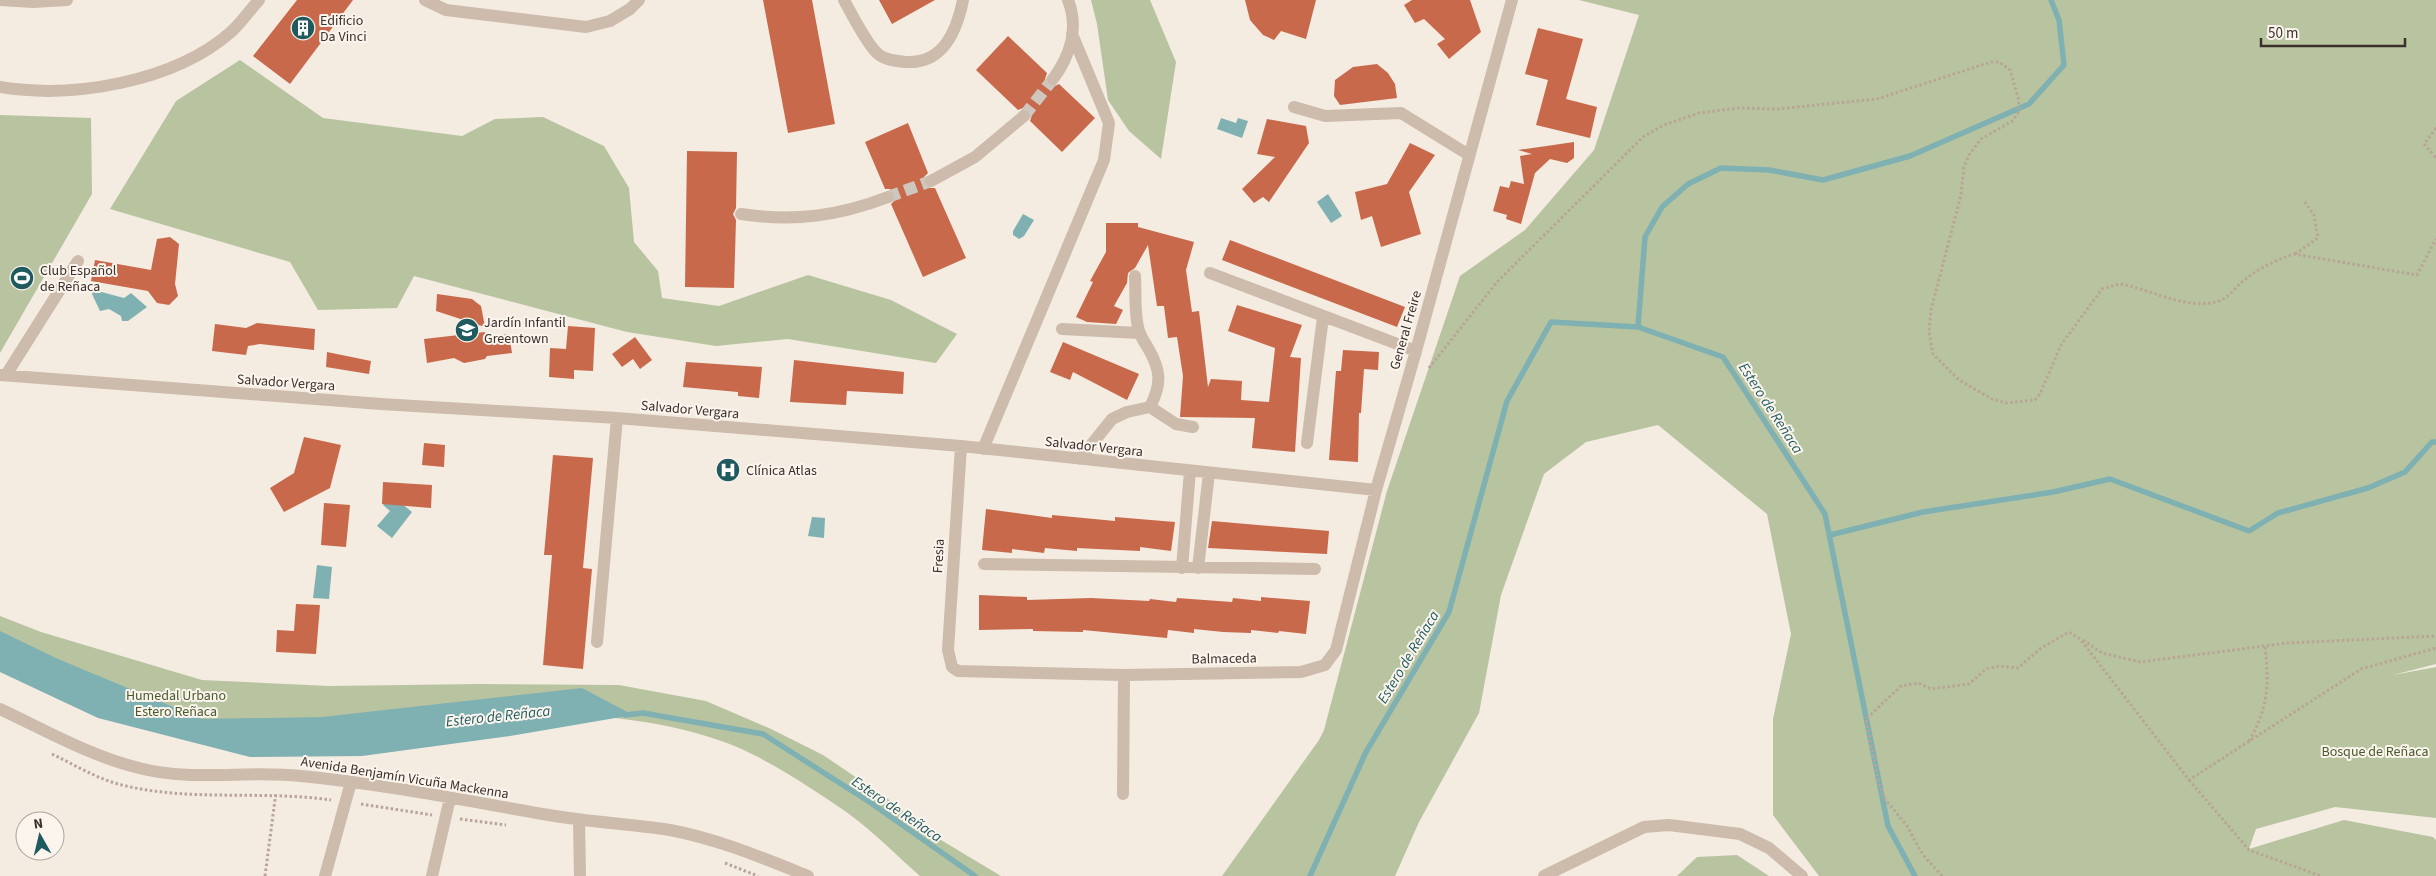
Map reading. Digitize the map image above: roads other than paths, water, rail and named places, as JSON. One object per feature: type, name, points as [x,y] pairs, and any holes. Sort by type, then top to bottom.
[{"type":"street","points":[[0,0],[67,0]]},
{"type":"street","points":[[0,86],[27,90],[78,90],[112,85],[156,73],[182,62],[231,32],[259,0]]},
{"type":"street","points":[[424,0],[446,10],[586,27],[610,22],[630,9],[639,0]]},
{"type":"street","points":[[844,0],[876,53],[892,60],[910,62],[933,56],[949,41],[957,27],[963,0]]},
{"type":"street","points":[[983,449],[1104,160],[1109,123],[1072,34],[1068,0]]},
{"type":"street","name":"General Freire","points":[[1325,665],[1336,650],[1376,490],[1512,0]]},
{"type":"street","points":[[1053,79],[1067,57],[1072,34]]},
{"type":"street","points":[[1294,107],[1325,116],[1401,113],[1469,155]]},
{"type":"street","points":[[932,181],[976,157],[1024,116]]},
{"type":"street","points":[[742,214],[790,219],[816,217],[840,213],[888,197]]},
{"type":"street","points":[[3,375],[78,261]]},
{"type":"street","points":[[1210,274],[1323,318],[1416,351]]},
{"type":"street","points":[[1135,276],[1136,312],[1139,333],[1159,368],[1160,382],[1150,407]]},
{"type":"street","points":[[1307,443],[1323,318]]},
{"type":"street","points":[[1062,329],[1139,333]]},
{"type":"street","name":"Salvador Vergara","points":[[3,375],[381,404],[618,418],[961,446],[1376,490]]},
{"type":"street","points":[[1080,459],[1112,418],[1126,412],[1150,407],[1176,424],[1193,427]]},
{"type":"street","points":[[597,642],[618,418]]},
{"type":"street","name":"Fresia","points":[[952,667],[948,650],[961,446]]},
{"type":"street","points":[[1182,568],[1190,471]]},
{"type":"street","points":[[1198,568],[1209,473]]},
{"type":"street","points":[[984,564],[1315,569]]},
{"type":"street","name":"Balmaceda","points":[[952,667],[958,671],[968,673],[1124,675],[1301,672],[1325,665]]},
{"type":"street","points":[[1123,794],[1124,675]]},
{"type":"street","name":"Avenida Benjamín Vicuña Mackenna","points":[[0,709],[111,759],[140,768],[184,774],[278,774],[351,782],[579,820],[670,830],[734,846],[808,876]]},
{"type":"street","points":[[325,876],[351,782]]},
{"type":"street","points":[[432,876],[450,798]]},
{"type":"street","points":[[579,820],[580,876]]},
{"type":"street","points":[[1544,876],[1644,828],[1669,825],[1740,834],[1769,848],[1802,876]]},
{"type":"water","points":[[1221,118],[1236,123],[1238,118],[1248,121],[1242,138],[1217,129]]},
{"type":"water","points":[[1328,194],[1342,216],[1331,223],[1317,202]]},
{"type":"water","points":[[1023,214],[1034,220],[1024,236],[1019,239],[1013,235],[1013,231]]},
{"type":"water","points":[[94,290],[124,298],[131,293],[147,307],[128,321],[122,321],[121,316],[109,309],[100,311],[92,294]]},
{"type":"water","points":[[391,495],[412,512],[392,538],[377,526],[390,511],[383,505]]},
{"type":"water","points":[[812,517],[825,518],[824,538],[808,536]]},
{"type":"water","points":[[317,565],[332,567],[329,599],[313,598]]},
{"type":"water","points":[[0,631],[58,659],[202,719],[322,717],[582,688],[633,715],[510,736],[362,756],[250,757],[98,718],[0,672]]},
{"type":"waterway","points":[[1638,327],[1645,237],[1662,207],[1688,184],[1721,168],[1769,170],[1823,180],[1910,156],[2029,104],[2064,65],[2059,20],[2051,0]]},
{"type":"waterway","name":"Estero de Reñaca","points":[[1310,876],[1366,752],[1449,612],[1507,401],[1551,322],[1638,327],[1723,357],[1825,514],[1888,826],[1915,876]]},
{"type":"waterway","points":[[1830,535],[1923,512],[2053,492],[2110,479],[2249,531],[2278,513],[2368,488],[2405,472],[2432,442],[2436,442]]},
{"type":"waterway","name":"Estero de Reñaca","points":[[625,715],[643,713],[763,734],[871,803],[975,876]]},
{"type":"tunnel","points":[[1024,116],[1053,79]]},
{"type":"tunnel","points":[[888,197],[931,181]]},
{"type":"place","name":"Edificio Da Vinci","points":[[303,28]]},
{"type":"place","name":"Club Español de Reñaca","points":[[22,278]]},
{"type":"place","name":"Jardín Infantil Greentown","points":[[467,330]]},
{"type":"place","name":"Clínica Atlas","points":[[728,470]]},
{"type":"park label","name":"Humedal Urbano Estero Reñaca","points":[[176,704]]},
{"type":"park label","name":"Bosque de Reñaca","points":[[2375,751]]}]
